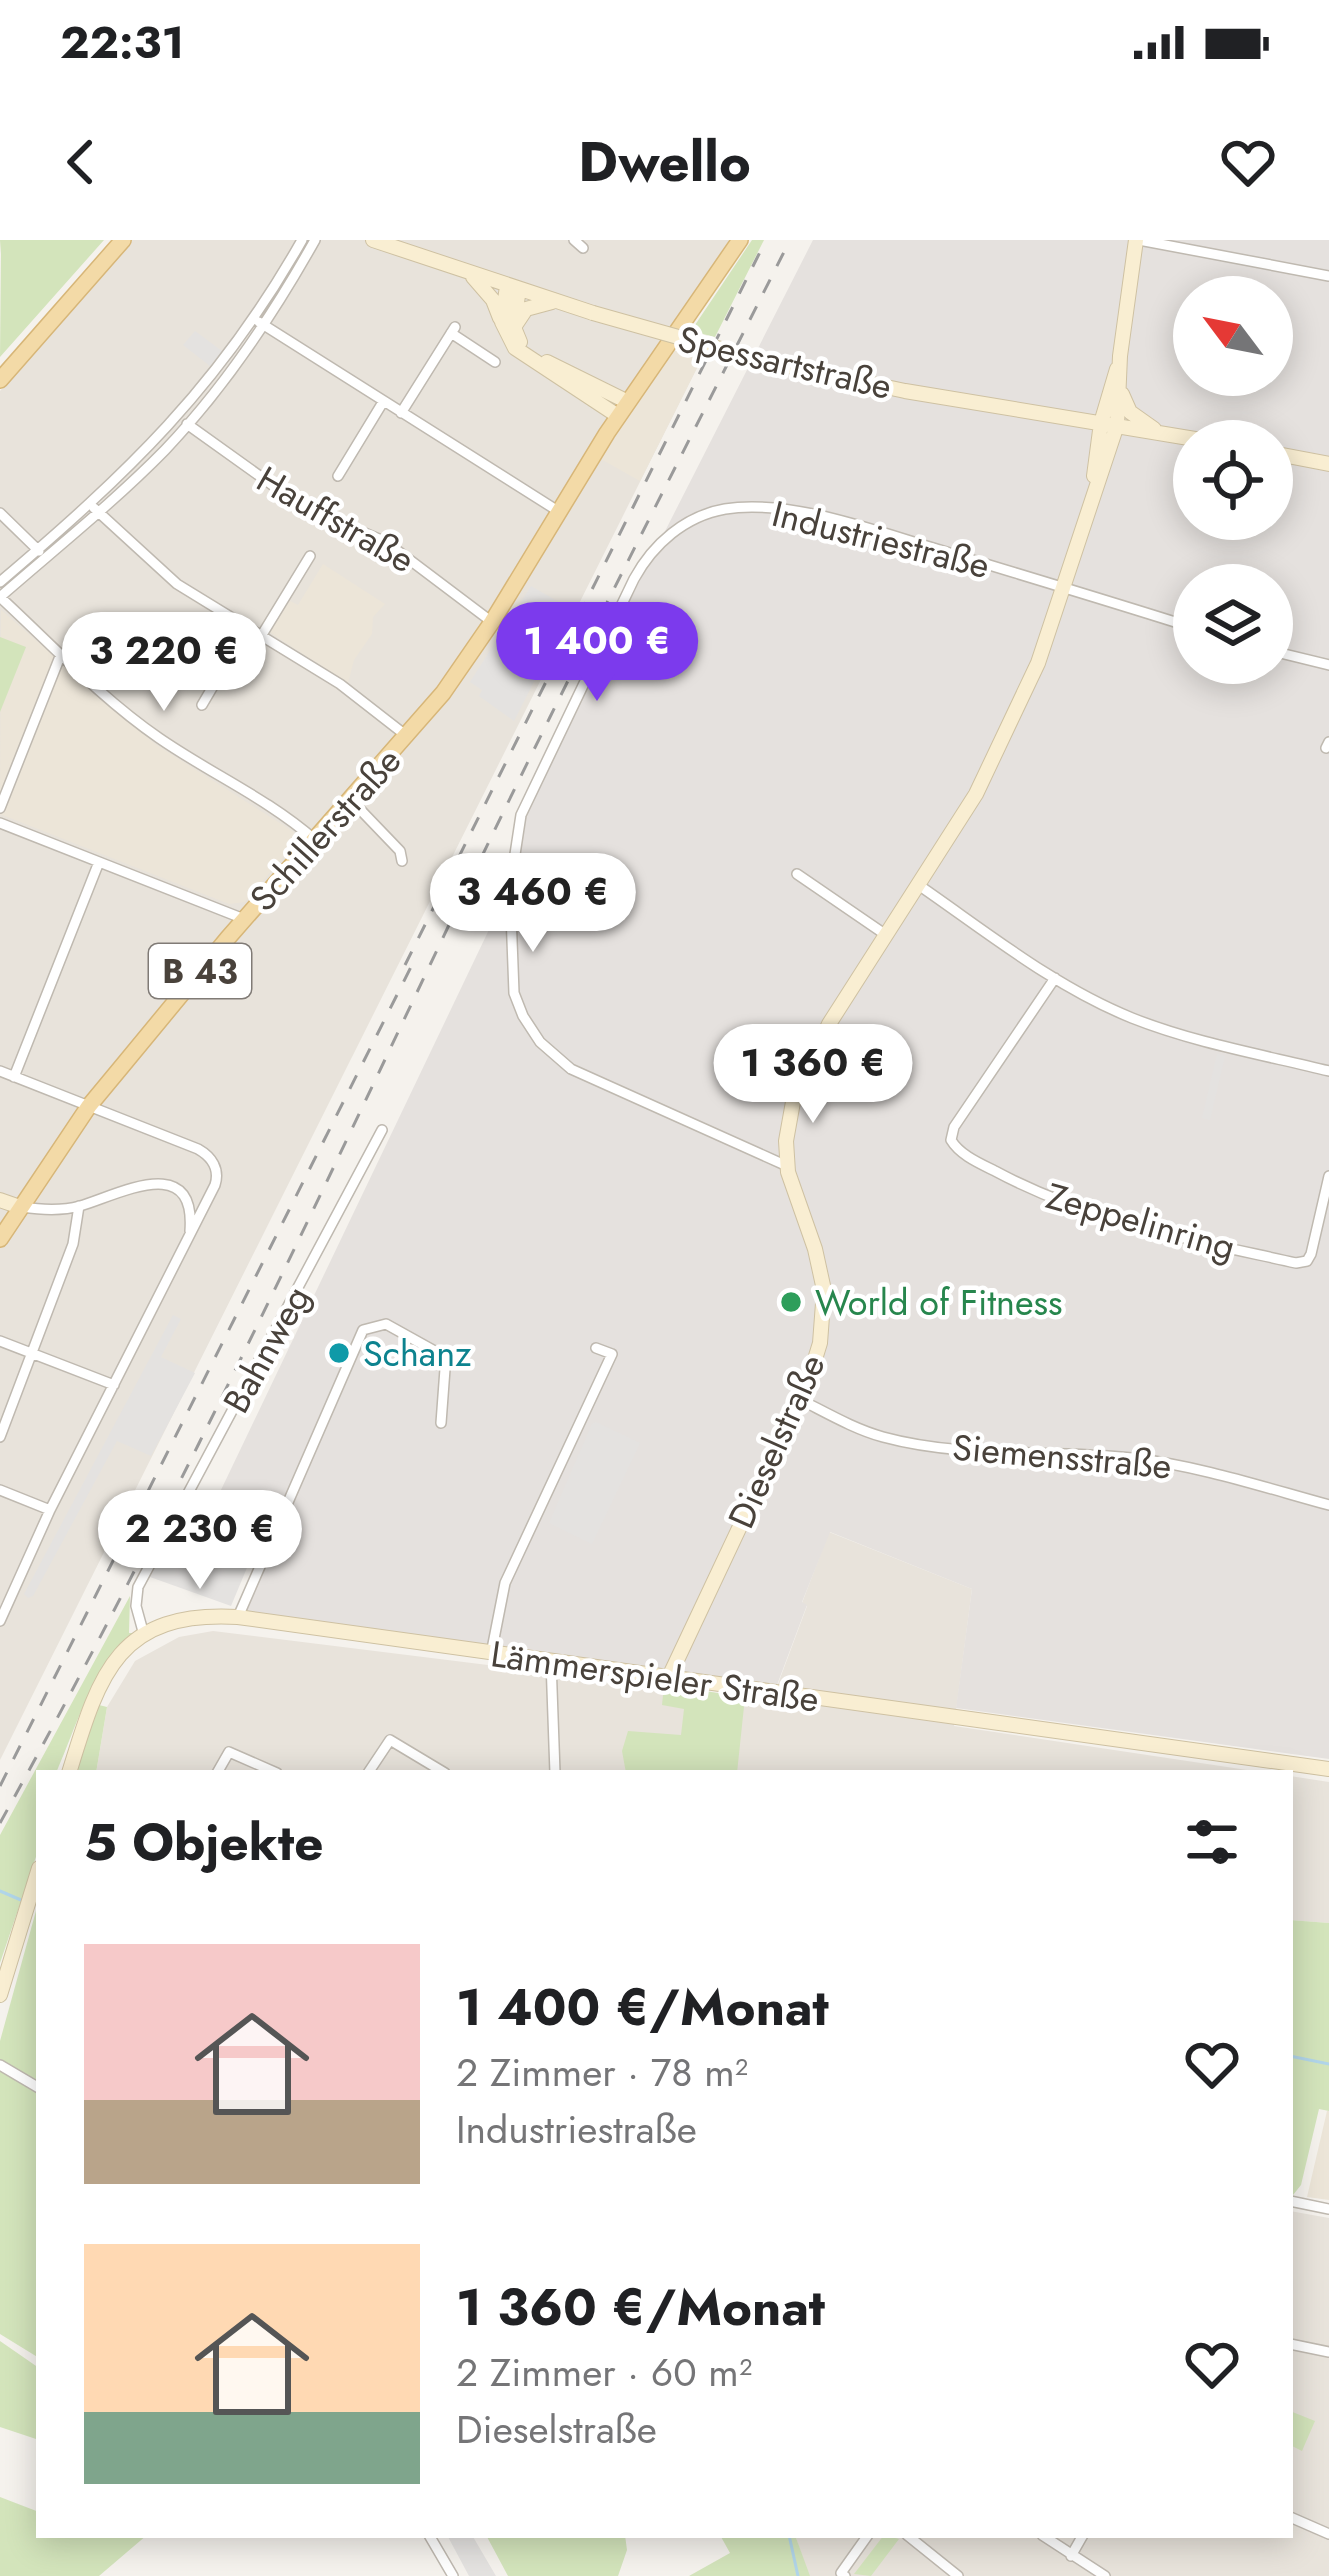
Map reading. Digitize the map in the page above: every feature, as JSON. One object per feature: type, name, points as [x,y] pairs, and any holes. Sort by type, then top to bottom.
[{"type":"main road","points":[[0,380],[123,240]]},
{"type":"main road","name":"Spessartstraße","points":[[373,240],[557,302],[756,358],[1173,435]]},
{"type":"main road","name":"Dieselstraße","points":[[669,1677],[799,1400],[820,1343],[824,1290],[787,1166],[787,1131],[802,1075],[997,754],[1065,589],[1109,424],[1138,240]]},
{"type":"main road","name":"B 43","points":[[623,409],[734,242]]},
{"type":"main road","points":[[470,274],[493,300],[511,341],[525,357],[623,409]]},
{"type":"main road","points":[[508,326],[513,288]]},
{"type":"main road","points":[[508,326],[526,309],[557,302]]},
{"type":"main road","name":"Dieselstraße","points":[[1091,499],[1096,457],[1121,390],[1120,356]]},
{"type":"main road","points":[[1121,390],[1130,412],[1158,432]]},
{"type":"main road","name":"Schillerstraße","points":[[0,1239],[89,1106],[244,919],[408,736],[492,622],[623,409]]},
{"type":"main road","points":[[1057,417],[1084,432],[1096,457]]},
{"type":"main road","points":[[1293,457],[1329,464]]},
{"type":"main road","points":[[0,1200],[20,1207]]},
{"type":"main road","name":"Lämmerspieler Straße","points":[[70,1770],[95,1689],[114,1661],[144,1635],[194,1618],[238,1617],[1329,1769]]},
{"type":"main road","points":[[0,1996],[36,1878]]},
{"type":"street","points":[[259,322],[302,240]]},
{"type":"street","points":[[314,840],[264,801],[153,734],[0,597],[183,421],[315,240]]},
{"type":"street","points":[[1138,240],[1329,276]]},
{"type":"street","points":[[259,322],[558,511]]},
{"type":"street","points":[[401,412],[453,330],[496,362]]},
{"type":"street","points":[[338,476],[383,402]]},
{"type":"street","name":"Hauffstraße","points":[[183,421],[303,507],[386,542],[492,622]]},
{"type":"street","points":[[94,508],[168,578],[340,684],[408,736]]},
{"type":"street","name":"Industriestraße","points":[[787,1166],[571,1069],[546,1049],[527,1024],[512,982],[510,887],[517,829],[534,780],[641,566],[662,540],[700,516],[735,508],[781,510],[904,540],[1173,622]]},
{"type":"street","points":[[0,513],[42,554]]},
{"type":"street","points":[[0,582],[42,554]]},
{"type":"street","points":[[260,638],[310,556]]},
{"type":"street","points":[[202,705],[247,630]]},
{"type":"street","points":[[0,808],[62,654]]},
{"type":"street","points":[[1293,656],[1329,665]]},
{"type":"street","points":[[351,800],[400,851],[401,861]]},
{"type":"street","points":[[0,823],[244,919]]},
{"type":"street","points":[[14,1077],[99,862]]},
{"type":"street","points":[[796,874],[887,936]]},
{"type":"street","points":[[920,886],[1092,999],[1158,1027],[1329,1071]]},
{"type":"street","name":"Zeppelinring","points":[[1055,978],[954,1127],[951,1140],[959,1151],[1025,1187],[1098,1216],[1297,1263],[1311,1254],[1329,1176]]},
{"type":"street","points":[[0,1071],[193,1147],[210,1158],[217,1180],[50,1510],[0,1621]]},
{"type":"street","name":"Bahnweg","points":[[144,1635],[136,1606],[138,1587],[382,1130]]},
{"type":"street","points":[[20,1207],[55,1210],[80,1206],[130,1186],[164,1184],[177,1190],[188,1206],[187,1242]]},
{"type":"street","points":[[0,1437],[76,1236],[80,1206]]},
{"type":"street","points":[[238,1617],[363,1330],[386,1324],[440,1354],[445,1369],[441,1423]]},
{"type":"street","points":[[0,1341],[114,1385]]},
{"type":"street","points":[[491,1654],[502,1592],[612,1354],[596,1348]]},
{"type":"street","name":"Siemensstraße","points":[[799,1400],[893,1440],[1150,1461],[1226,1474],[1329,1505]]},
{"type":"street","points":[[0,1490],[50,1510]]},
{"type":"street","points":[[551,1661],[556,1770]]},
{"type":"street","points":[[370,1770],[390,1740],[440,1770]]},
{"type":"street","points":[[219,1770],[229,1752],[270,1770]]},
{"type":"street","points":[[0,2065],[36,2086]]},
{"type":"street","points":[[1293,2202],[1329,2209]]},
{"type":"street","points":[[1293,2345],[1329,2352]]},
{"type":"street","points":[[1293,2518],[1329,2534]]},
{"type":"street","points":[[431,2538],[454,2576]]},
{"type":"street","points":[[845,2576],[841,2572],[866,2538]]},
{"type":"street","points":[[911,2538],[958,2576]]},
{"type":"street","points":[[1046,2538],[1105,2576]]},
{"type":"street","points":[[1072,2556],[1081,2538]]},
{"type":"street","points":[[1076,2576],[1084,2564]]},
{"type":"shaded area","points":[[132,240],[729,240],[660,347],[702,358],[0,1760],[0,391]]},
{"type":"shaded area","points":[[813,240],[1329,240],[1329,1759],[956,1708],[972,1589],[830,1532],[777,1685],[246,1612],[285,1523],[220,1492],[519,867],[525,816],[534,789]]},
{"type":"shaded area","points":[[195,331],[222,351],[210,366],[183,345]]},
{"type":"shaded area","points":[[672,350],[702,358],[640,481],[599,458]]},
{"type":"shaded area","points":[[323,564],[385,604],[373,617],[372,634],[354,660],[348,683],[269,632],[290,601],[298,605]]},
{"type":"shaded area","points":[[531,586],[571,609],[514,721],[479,696],[482,690],[470,682]]},
{"type":"shaded area","points":[[1,610],[155,744],[294,832],[294,844],[245,902],[229,904],[0,814]]},
{"type":"shaded area","points":[[1217,1054],[1225,1056],[1210,1120],[1202,1118]]},
{"type":"shaded area","points":[[173,1315],[181,1319],[161,1357],[195,1373],[151,1456],[117,1441],[28,1598],[24,1594]]},
{"type":"shaded area","points":[[596,1422],[640,1443],[592,1544],[549,1523]]},
{"type":"shaded area","points":[[199,1490],[267,1520],[231,1606],[150,1577]]},
{"type":"shaded area","points":[[829,1532],[972,1589],[954,1726],[1247,1770],[96,1770],[107,1707],[135,1661],[179,1637],[213,1631],[772,1700],[807,1606],[802,1603]]},
{"type":"shaded area","points":[[1293,1776],[1329,1782],[1329,1923],[1293,1920]]},
{"type":"shaded area","points":[[1329,2111],[1329,2200],[1307,2197]]},
{"type":"shaded area","points":[[1293,2212],[1329,2218],[1329,2576],[809,2576],[796,2538],[1293,2538]]},
{"type":"shaded area","points":[[449,2538],[474,2538],[496,2576],[469,2576]]},
{"type":"green space","points":[[0,240],[104,240],[0,357],[1,254]]},
{"type":"green space","points":[[752,240],[764,240],[715,337],[691,331]]},
{"type":"green space","points":[[0,637],[26,647],[0,712]]},
{"type":"green space","points":[[130,1596],[129,1633],[135,1633],[96,1681],[57,1770],[36,1770],[36,1857],[0,1963],[0,1835]]},
{"type":"green space","points":[[664,1685],[745,1697],[737,1770],[625,1770],[622,1751],[628,1731],[681,1735],[684,1709],[662,1705]]},
{"type":"green space","points":[[99,1705],[107,1707],[96,1770],[78,1770]]},
{"type":"green space","points":[[36,1911],[36,2356],[0,2334],[0,2041]]},
{"type":"green space","points":[[1293,1920],[1329,1923],[1329,2111],[1319,2109],[1301,2185],[1293,2195]]},
{"type":"green space","points":[[0,2341],[36,2366],[36,2439],[0,2427]]},
{"type":"green space","points":[[1293,2412],[1315,2421],[1302,2451],[1293,2446]]},
{"type":"green space","points":[[0,2497],[36,2511],[36,2538],[143,2538],[99,2576],[0,2576]]},
{"type":"green space","points":[[488,2538],[625,2538],[627,2550],[618,2576],[508,2576]]},
{"type":"green space","points":[[722,2538],[796,2538],[810,2576],[689,2576],[730,2553]]},
{"type":"green space","points":[[882,2538],[899,2539],[871,2576],[854,2574]]},
{"type":"waterway","points":[[0,1891],[21,1900]]},
{"type":"waterway","points":[[1293,2057],[1329,2064]]},
{"type":"waterway","points":[[790,2538],[798,2576]]},
{"type":"railway","points":[[405,965],[766,240]]},
{"type":"railway","points":[[0,1823],[179,1483],[539,739],[790,240]]},
{"type":"railway","points":[[0,1786],[417,955]]},
{"type":"place","name":"World of Fitness","points":[[791,1302]]},
{"type":"place","name":"Schanz","points":[[339,1353]]}]
